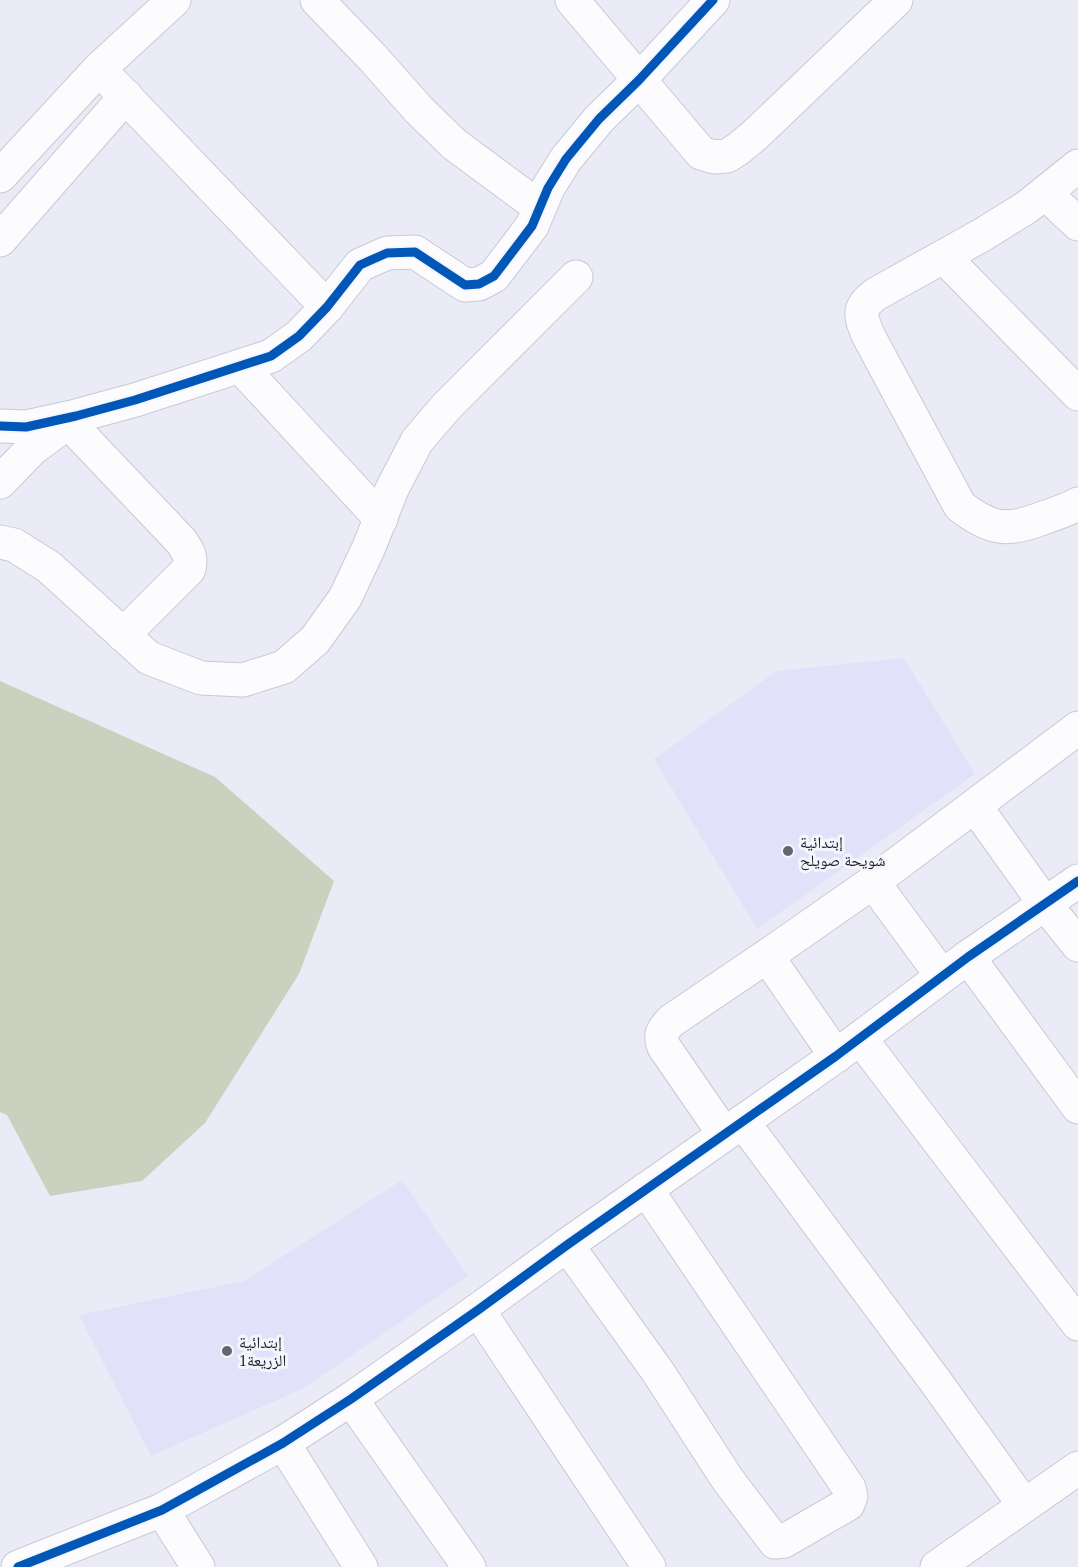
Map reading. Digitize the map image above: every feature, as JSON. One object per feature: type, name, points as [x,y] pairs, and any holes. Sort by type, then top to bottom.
[{"type":"street","points":[[317,0],[419,110],[454,144],[539,207]]},
{"type":"street","points":[[572,0],[701,153],[714,157],[727,156],[755,135],[896,0]]},
{"type":"street","points":[[0,426],[26,427],[72,419],[271,356],[299,336],[327,307],[360,266],[387,253],[415,252],[465,285],[479,284],[494,276],[532,226],[548,188],[566,159],[599,119],[639,80],[713,0]]},
{"type":"street","points":[[0,176],[156,6]]},
{"type":"street","points":[[99,69],[327,307]]},
{"type":"street","points":[[0,240],[126,96]]},
{"type":"street","points":[[1078,166],[1045,193],[1000,224],[876,294],[865,302],[861,310],[868,335],[960,506],[981,520],[1006,527],[1019,526],[1078,504]]},
{"type":"street","points":[[1045,193],[1078,224]]},
{"type":"street","points":[[944,257],[1078,394]]},
{"type":"street","points":[[0,542],[14,545],[49,567],[149,658],[201,678],[243,680],[284,667],[315,640],[345,598],[369,547],[392,489],[417,441],[446,407],[576,277]]},
{"type":"street","points":[[240,366],[381,519]]},
{"type":"street","points":[[72,419],[181,542],[191,561],[189,569],[123,635]]},
{"type":"street","points":[[0,482],[32,449],[72,419]]},
{"type":"street","points":[[1024,1505],[933,1378],[734,1128],[664,1047],[661,1038],[663,1029],[670,1021],[873,882],[1078,729]]},
{"type":"street","points":[[975,806],[1045,904],[1078,945]]},
{"type":"street","points":[[18,1567],[162,1510],[283,1443],[351,1399],[848,1047],[968,957],[1078,881]]},
{"type":"street","points":[[873,882],[942,976]]},
{"type":"street","points":[[768,956],[848,1047],[1078,1324]]},
{"type":"street","points":[[968,957],[1078,1107]]},
{"type":"street","points":[[567,1245],[658,1372],[728,1480],[775,1542],[784,1541],[848,1504],[851,1496],[849,1488],[646,1189]]},
{"type":"street","points":[[478,1310],[649,1567]]},
{"type":"street","points":[[351,1399],[469,1567]]},
{"type":"street","points":[[283,1443],[361,1567]]},
{"type":"street","points":[[937,1567],[1078,1468]]},
{"type":"street","points":[[162,1510],[198,1567]]},
{"type":"shaded area","name":"إبتدائية شويحة صويلح","points":[[904,658],[975,774],[757,929],[654,759],[777,671]]},
{"type":"shaded area","name":"إبتدائية الزريعة1","points":[[402,1180],[468,1276],[304,1388],[151,1456],[79,1315],[244,1281]]},
{"type":"green space","points":[[0,681],[215,777],[334,881],[299,974],[205,1123],[142,1181],[50,1196],[7,1115],[0,1112]]},
{"type":"cycle path","points":[[0,426],[26,427],[76,416],[135,400],[271,356],[299,336],[327,307],[360,265],[387,253],[415,252],[465,285],[479,284],[494,276],[532,226],[548,188],[566,159],[599,119],[639,80],[713,0]]},
{"type":"cycle path","points":[[18,1567],[162,1510],[283,1443],[351,1399],[836,1056],[968,957],[1078,881]]},
{"type":"place","name":"إبتدائية شويحة صويلح","points":[[788,851]]},
{"type":"place","name":"إبتدائية الزريعة1","points":[[227,1351]]}]
